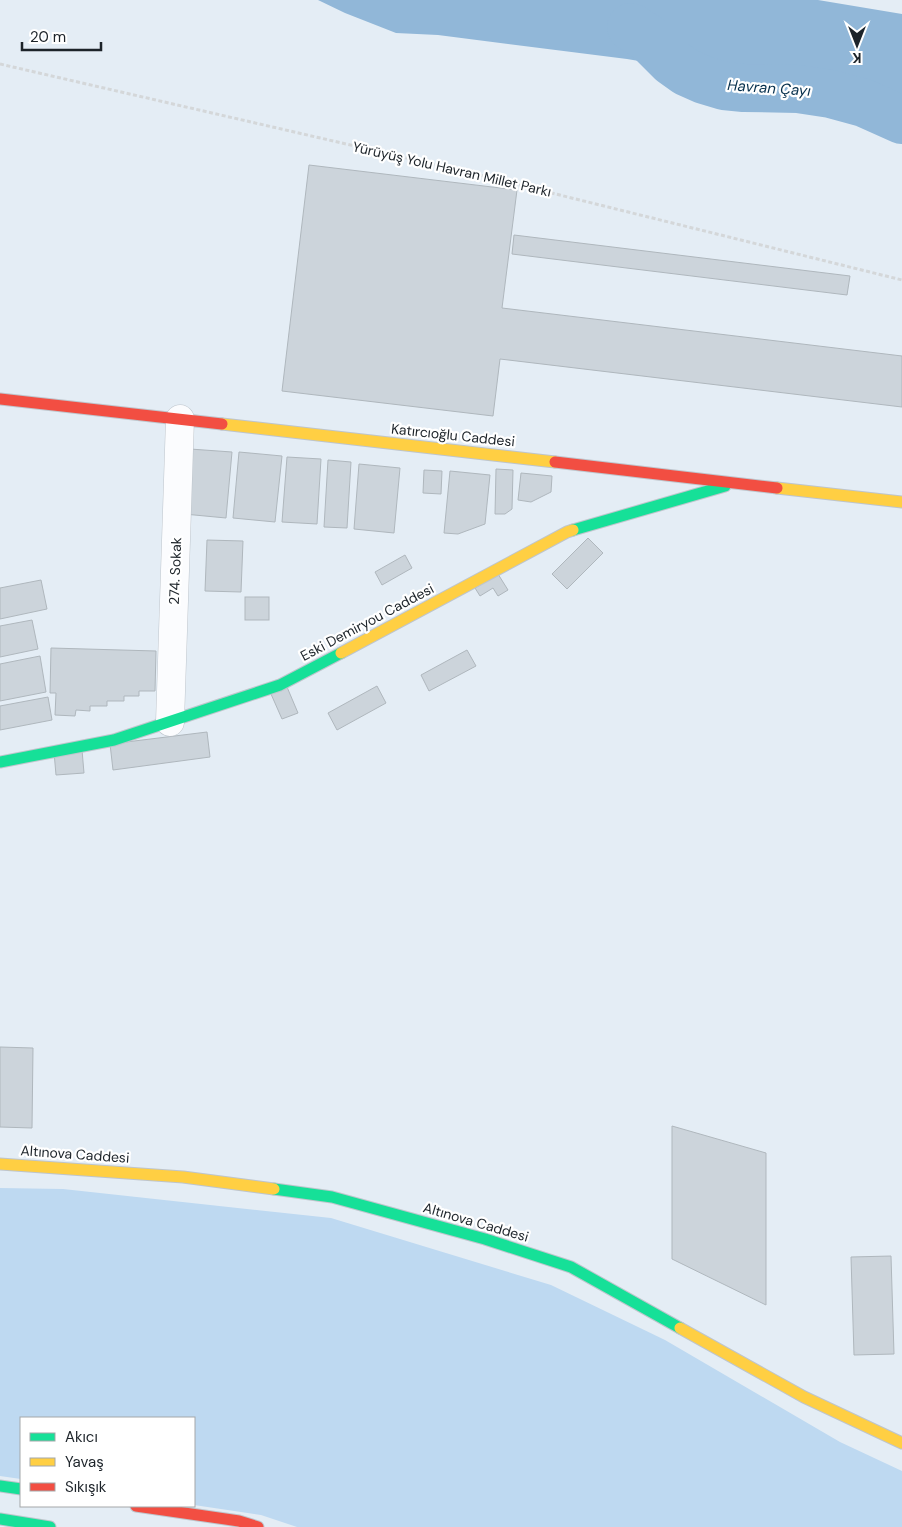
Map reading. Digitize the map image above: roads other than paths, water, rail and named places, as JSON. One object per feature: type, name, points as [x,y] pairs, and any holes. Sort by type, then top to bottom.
[{"type":"main road","name":"Katırcıoğlu Caddesi","points":[[0,400],[739,482],[902,502]]},
{"type":"main road","name":"Eski Demiryou Caddesi","points":[[0,762],[114,740],[280,685],[567,532],[739,482]]},
{"type":"main road","name":"Altınova Caddesi","points":[[0,1164],[183,1177],[332,1197],[486,1238],[571,1267],[804,1398],[902,1443]]},
{"type":"main road","points":[[0,1486],[20,1489]]},
{"type":"main road","points":[[143,1507],[239,1521],[258,1527]]},
{"type":"main road","points":[[0,1519],[50,1527]]},
{"type":"street","name":"274. Sokak","points":[[170,722],[180,420]]},
{"type":"waterway","name":"Havran Çayı","points":[[631,27],[648,38],[672,62],[686,72],[704,80],[724,86],[798,89],[831,94],[864,103],[902,120]]}]
